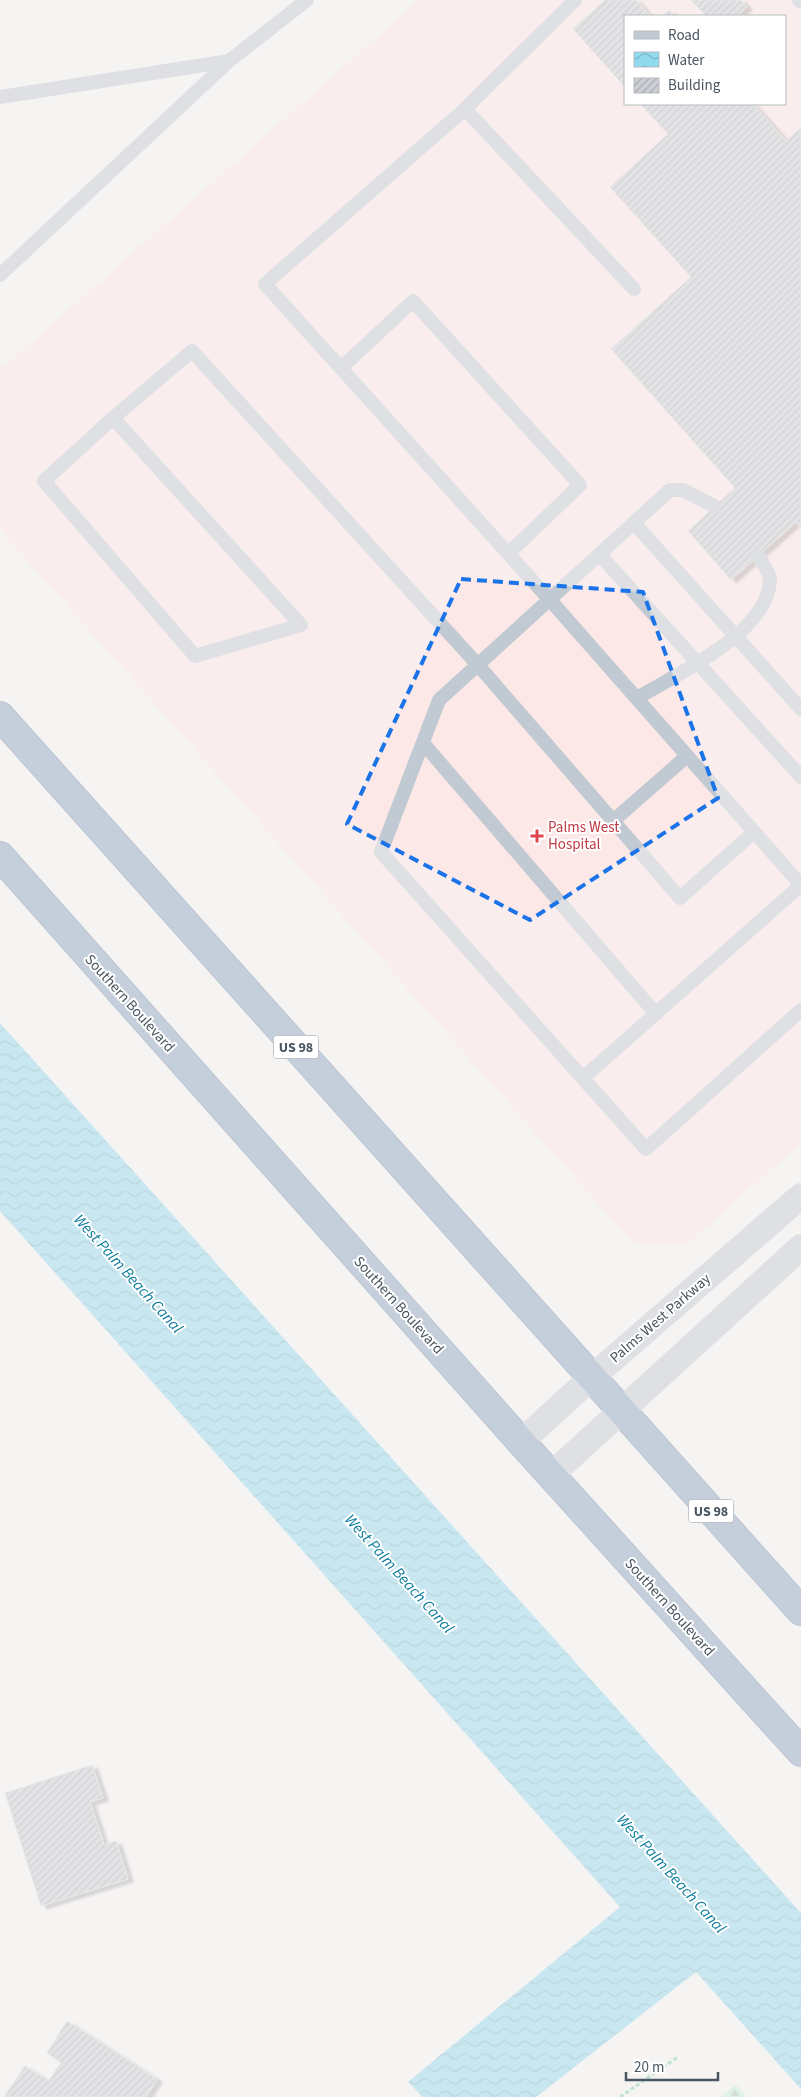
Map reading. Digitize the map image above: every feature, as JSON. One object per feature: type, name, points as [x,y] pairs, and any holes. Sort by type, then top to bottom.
[{"type":"highway","name":"US 98","points":[[0,716],[801,1611]]},
{"type":"highway","name":"Southern Boulevard","points":[[0,856],[521,1442],[801,1752]]},
{"type":"street","name":"Palms West Parkway","points":[[521,1442],[591,1378],[801,1196]]},
{"type":"street","points":[[551,1475],[801,1247]]},
{"type":"lane","points":[[0,275],[229,61],[307,0]]},
{"type":"lane","points":[[574,0],[465,109],[265,284],[550,600],[801,885],[583,1078]]},
{"type":"lane","points":[[0,97],[229,61]]},
{"type":"lane","points":[[465,109],[634,289]]},
{"type":"lane","points":[[341,368],[413,301],[580,485],[508,554]]},
{"type":"lane","points":[[113,418],[301,625],[195,656],[44,482],[113,418],[192,350],[478,666],[680,898],[754,832]]},
{"type":"lane","points":[[714,506],[683,490],[670,490],[439,700],[382,852],[646,1149],[801,1010]]},
{"type":"lane","points":[[634,523],[801,709]]},
{"type":"lane","points":[[600,555],[801,778]]},
{"type":"lane","points":[[636,698],[698,662],[736,637],[760,611],[767,595],[770,578],[758,556]]},
{"type":"lane","points":[[423,743],[656,1014]]},
{"type":"lane","points":[[613,820],[687,756]]},
{"type":"path","points":[[620,2097],[678,2057]]},
{"type":"highlighted area","points":[[461,579],[643,592],[718,798],[530,920],[347,824]]},
{"type":"shaded area","name":"Palms West Hospital","points":[[419,0],[801,0],[801,1143],[685,1246],[633,1243],[0,530],[0,370]]},
{"type":"green space","points":[[736,2085],[747,2097],[720,2097]]},
{"type":"water","name":"West Palm Beach Canal","points":[[0,1023],[801,1913],[801,2089],[696,1972],[536,2097],[423,2097],[408,2082],[620,1907],[0,1211]]},
{"type":"building","points":[[605,0],[636,0],[649,15],[624,15],[624,86],[573,29]]},
{"type":"building","points":[[691,0],[741,0],[747,7],[738,15],[705,15]]},
{"type":"building","points":[[669,10],[673,15],[664,15]]},
{"type":"building","points":[[641,105],[754,105],[786,141],[801,128],[801,528],[796,522],[731,580],[688,531],[735,488],[611,349],[691,277],[610,187],[668,134]]},
{"type":"building","points":[[92,1765],[103,1798],[90,1802],[104,1845],[116,1841],[128,1879],[41,1906],[5,1793]]},
{"type":"building","points":[[67,2021],[157,2079],[146,2097],[4,2097],[25,2066],[49,2081],[61,2062],[47,2053]]},
{"type":"place","name":"Palms West Hospital","points":[[537,836]]}]
